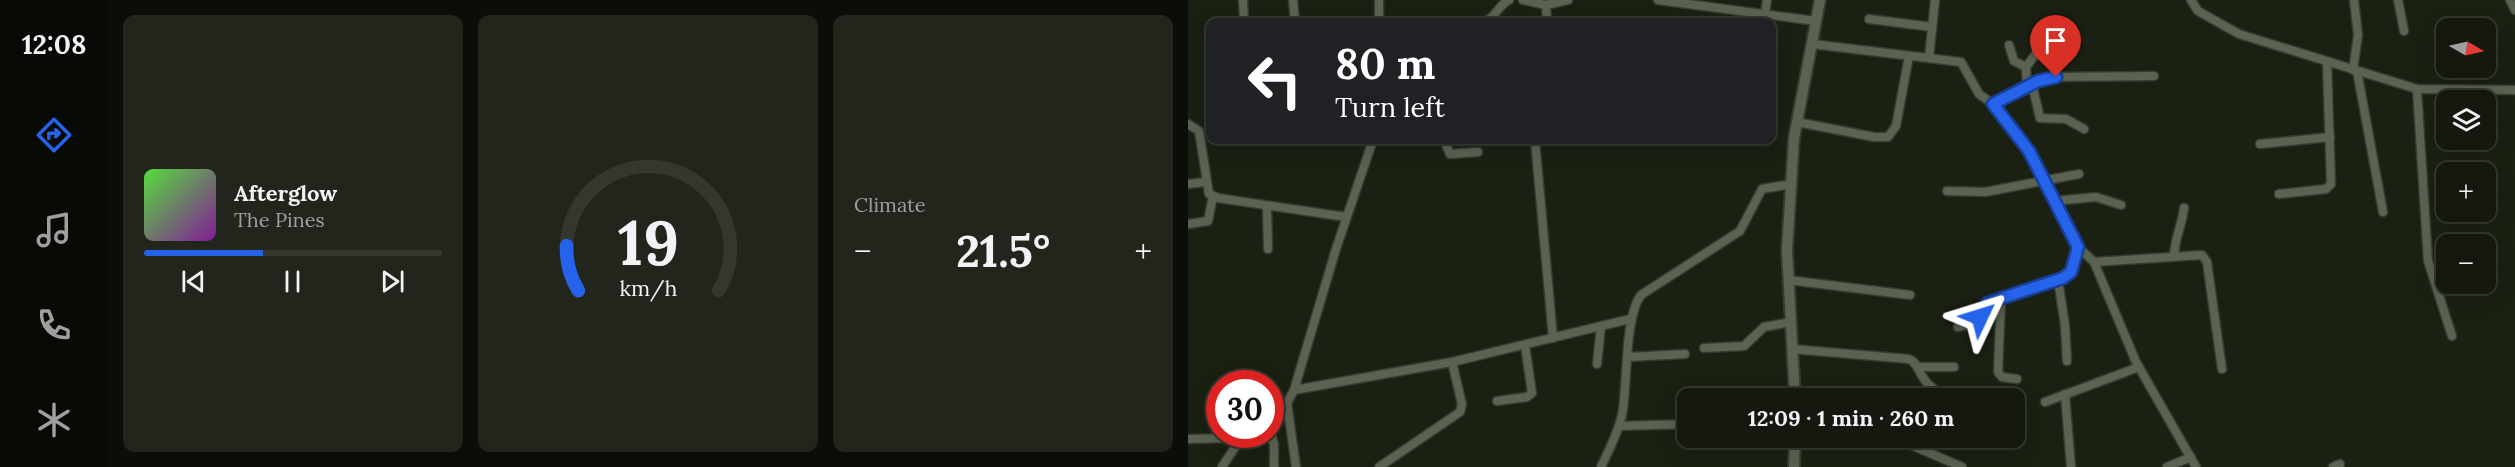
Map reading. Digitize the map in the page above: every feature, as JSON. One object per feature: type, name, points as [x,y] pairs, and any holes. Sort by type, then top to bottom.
[{"type":"street","points":[[1243,0],[1244,18]]},
{"type":"street","points":[[1293,0],[1295,18]]},
{"type":"street","points":[[1378,18],[1379,0]]},
{"type":"street","points":[[1489,18],[1509,0]]},
{"type":"street","points":[[1523,0],[1546,5],[1568,0]]},
{"type":"street","points":[[1659,0],[1816,21]]},
{"type":"street","points":[[1765,14],[1767,0]]},
{"type":"street","points":[[1794,388],[1787,250],[1791,184],[1797,122],[1820,0]]},
{"type":"street","points":[[1929,58],[1935,0]]},
{"type":"street","points":[[2191,0],[2198,11],[2239,34],[2417,89],[2515,90]]},
{"type":"street","points":[[2354,0],[2358,35],[2355,70],[2383,212]]},
{"type":"street","points":[[2398,0],[2404,31]]},
{"type":"street","points":[[2510,0],[2515,10]]},
{"type":"street","points":[[1546,5],[1547,18]]},
{"type":"street","points":[[1869,19],[1932,27]]},
{"type":"street","points":[[2062,32],[2050,35],[2026,67],[2030,86],[2040,118],[2066,120],[2084,129]]},
{"type":"street","points":[[1812,44],[1961,62],[1979,94],[1993,104],[2029,151],[2078,247],[2094,262],[2139,367],[2196,467]]},
{"type":"street","points":[[2009,45],[2014,61],[2026,67]]},
{"type":"street","points":[[1797,122],[1874,137],[1888,137],[1896,126],[1909,56]]},
{"type":"street","points":[[2279,194],[2329,188],[2332,180],[2327,62]]},
{"type":"street","points":[[1993,104],[2030,86],[2056,77],[2154,76]]},
{"type":"street","points":[[2417,89],[2427,254],[2452,336]]},
{"type":"street","points":[[1188,124],[1199,130],[1205,182],[1209,194],[1267,206],[1346,217]]},
{"type":"street","points":[[2260,144],[2330,137]]},
{"type":"street","points":[[1284,406],[1294,390],[1346,217],[1372,144]]},
{"type":"street","points":[[1446,144],[1450,154],[1478,152]]},
{"type":"street","points":[[1535,144],[1553,338]]},
{"type":"street","points":[[1947,191],[1985,192],[2079,174]]},
{"type":"street","points":[[1188,184],[1205,182]]},
{"type":"street","points":[[1601,467],[1619,426],[1629,357],[1630,319],[1641,296],[1740,231],[1757,194],[1762,189],[1791,184]]},
{"type":"street","points":[[1188,224],[1208,220],[1213,196]]},
{"type":"street","points":[[2054,201],[2096,197],[2121,205]]},
{"type":"street","points":[[1267,206],[1268,249]]},
{"type":"street","points":[[2174,256],[2175,237],[2182,224],[2184,208]]},
{"type":"street","points":[[1958,327],[1976,323],[1984,306],[2058,280],[2071,272],[2078,247]]},
{"type":"street","points":[[2094,262],[2198,254],[2205,258],[2222,369]]},
{"type":"street","points":[[1788,280],[1910,295]]},
{"type":"street","points":[[2058,280],[2065,325],[2067,361]]},
{"type":"street","points":[[2001,299],[1998,372],[2002,377],[2017,379]]},
{"type":"street","points":[[1294,390],[1452,362],[1630,319]]},
{"type":"street","points":[[1704,348],[1744,346],[1764,327],[1791,322]]},
{"type":"street","points":[[1597,364],[1601,327]]},
{"type":"street","points":[[1497,401],[1527,397],[1532,393],[1525,345]]},
{"type":"street","points":[[1792,349],[1910,359],[1933,388]]},
{"type":"street","points":[[1629,357],[1685,354]]},
{"type":"street","points":[[1379,467],[1460,412],[1462,404],[1452,362]]},
{"type":"street","points":[[1918,367],[1954,367]]},
{"type":"street","points":[[2045,402],[2139,367]]},
{"type":"street","points":[[2065,394],[2071,467]]},
{"type":"street","points":[[1287,403],[1296,467]]},
{"type":"street","points":[[1619,426],[1677,424]]},
{"type":"street","points":[[1188,439],[1206,439]]},
{"type":"street","points":[[1222,467],[1234,448]]},
{"type":"street","points":[[1274,448],[1274,467]]},
{"type":"street","points":[[1794,467],[1795,448]]},
{"type":"street","points":[[1918,448],[1962,467]]},
{"type":"street","points":[[2167,467],[2191,457]]},
{"type":"route","points":[[1980,317],[1987,303],[2068,276],[2074,265],[2078,247],[2035,161],[1993,104],[2038,81],[2056,77]]}]
